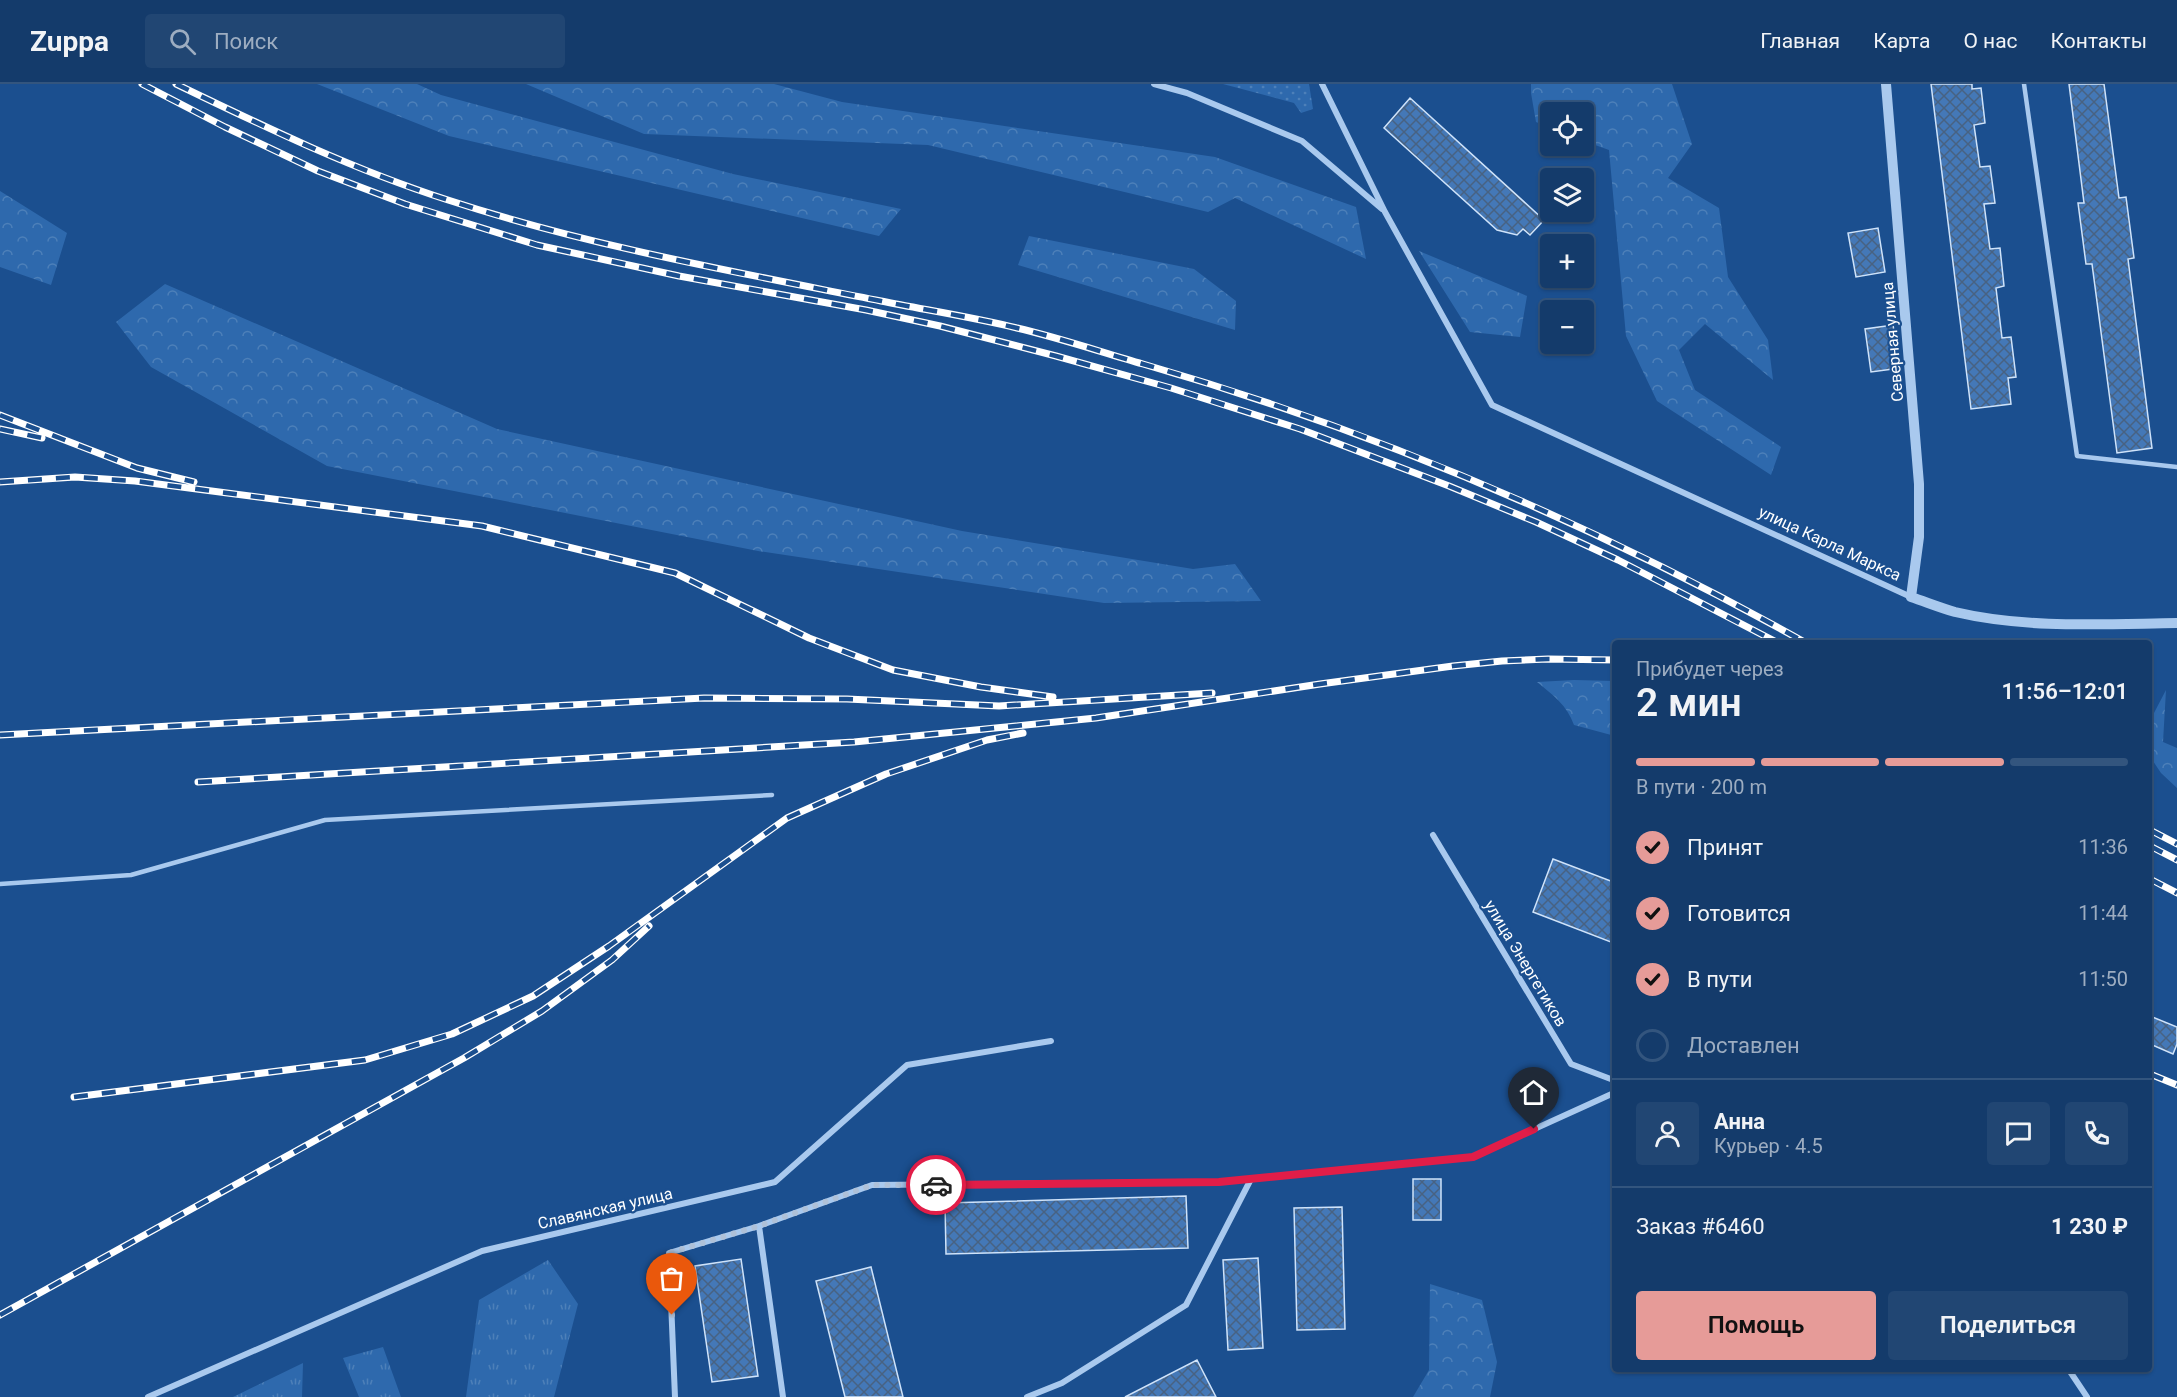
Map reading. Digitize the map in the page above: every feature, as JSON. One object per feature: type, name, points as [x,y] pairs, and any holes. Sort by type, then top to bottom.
[{"type":"street","points":[[1154,84],[1187,93],[1302,141],[1385,212]]},
{"type":"street","points":[[1323,84],[1385,212]]},
{"type":"street","name":"Северная улица","points":[[1886,84],[1918,484],[1918,537],[1911,597]]},
{"type":"street","name":"улица Карла Маркса","points":[[1385,212],[1492,405],[1911,597],[1955,612],[2010,621],[2074,625],[2177,623]]},
{"type":"street","name":"улица Энергетиков","points":[[1433,835],[1571,1064],[1612,1079]]},
{"type":"street","name":"Славянская улица","points":[[148,1397],[482,1251],[774,1182],[907,1065],[1051,1041]]},
{"type":"street","points":[[675,1397],[669,1253],[759,1226],[872,1185],[1219,1182],[1473,1157],[1612,1094]]},
{"type":"street","points":[[1027,1397],[1062,1383],[1186,1305],[1251,1179]]},
{"type":"street","points":[[759,1226],[783,1397]]},
{"type":"street","points":[[2070,1372],[2087,1397]]},
{"type":"lane","points":[[2024,84],[2077,456],[2177,466]]},
{"type":"lane","points":[[0,884],[131,875],[326,820],[772,795]]},
{"type":"green space","points":[[317,84],[417,84],[441,95],[733,174],[901,209],[879,236],[449,136]]},
{"type":"green space","points":[[526,84],[774,84],[842,102],[1215,157],[1356,207],[1366,259],[1235,198],[1208,212],[928,145],[644,134]]},
{"type":"green space","points":[[1223,84],[1309,84],[1313,109],[1301,113],[1294,103]]},
{"type":"green space","points":[[1531,84],[1672,84],[1692,144],[1668,178],[1719,208],[1728,277],[1768,340],[1773,380],[1705,324],[1679,350],[1695,390],[1781,447],[1771,475],[1657,401],[1626,336],[1609,150],[1594,145],[1594,102],[1540,102],[1540,124],[1536,122]]},
{"type":"green space","points":[[0,191],[67,233],[51,285],[0,267]]},
{"type":"green space","points":[[1029,236],[1194,269],[1236,301],[1235,330],[1018,265]]},
{"type":"green space","points":[[1419,251],[1527,296],[1520,337],[1470,332]]},
{"type":"green space","points":[[165,284],[497,429],[962,531],[1193,569],[1235,564],[1261,601],[1104,603],[758,551],[327,466],[151,367],[116,322]]},
{"type":"green space","points":[[1612,681],[1612,735],[1574,725],[1563,706],[1537,682]]},
{"type":"green space","points":[[2166,690],[2163,742],[2177,748],[2177,788],[2161,773],[2152,760],[2154,713]]},
{"type":"green space","points":[[548,1260],[578,1304],[554,1397],[466,1397],[479,1300]]},
{"type":"green space","points":[[1430,1284],[1482,1300],[1497,1362],[1490,1397],[1413,1397],[1429,1370]]},
{"type":"green space","points":[[383,1347],[401,1397],[359,1397],[343,1358]]},
{"type":"green space","points":[[303,1363],[302,1397],[233,1397]]},
{"type":"building","points":[[1931,84],[1972,84],[1972,89],[1981,88],[1985,123],[1974,125],[1980,167],[1990,166],[1995,203],[1984,204],[1990,249],[2000,248],[2004,286],[1996,288],[2002,338],[2011,337],[2016,377],[2008,378],[2011,404],[1971,409]]},
{"type":"building","points":[[2069,84],[2104,84],[2119,198],[2126,197],[2134,258],[2128,259],[2152,448],[2117,453],[2092,264],[2086,264],[2078,203],[2084,203]]},
{"type":"building","points":[[1410,98],[1540,216],[1540,222],[1542,222],[1530,235],[1523,229],[1517,235],[1497,230],[1384,128]]},
{"type":"building","points":[[1878,228],[1885,272],[1856,277],[1848,233]]},
{"type":"building","points":[[1893,325],[1900,368],[1871,372],[1865,329]]},
{"type":"building","points":[[1553,859],[1612,881],[1612,942],[1533,912]]},
{"type":"building","points":[[2152,1017],[2177,1027],[2177,1044],[2173,1054],[2152,1045]]},
{"type":"building","points":[[1413,1179],[1441,1179],[1441,1220],[1413,1220]]},
{"type":"building","points":[[1186,1196],[1188,1248],[946,1254],[945,1203]]},
{"type":"building","points":[[1342,1207],[1345,1329],[1297,1330],[1294,1208]]},
{"type":"building","points":[[1258,1258],[1263,1348],[1228,1350],[1223,1260]]},
{"type":"building","points":[[741,1259],[758,1376],[712,1382],[695,1266]]},
{"type":"building","points":[[871,1267],[903,1397],[845,1397],[816,1281]]},
{"type":"building","points":[[1197,1360],[1216,1397],[1125,1397]]},
{"type":"railway","points":[[142,84],[318,171],[405,204],[537,245],[679,276],[940,326],[1171,388],[1300,429],[1536,522],[1618,560],[1772,640]]},
{"type":"railway","points":[[176,84],[276,132],[378,175],[501,216],[663,257],[983,320],[1033,332],[1230,390],[1316,419],[1483,484],[1566,521],[1647,559],[1801,640]]},
{"type":"railway","points":[[0,415],[137,468],[194,482]]},
{"type":"railway","points":[[0,429],[42,438]]},
{"type":"railway","points":[[0,482],[75,477],[135,481],[482,526],[675,573],[809,638],[893,670],[981,687],[1053,697]]},
{"type":"railway","points":[[198,782],[854,742],[1096,718],[1453,666],[1548,659],[1612,660]]},
{"type":"railway","points":[[0,735],[704,698],[847,699],[999,706],[1212,693]]},
{"type":"railway","points":[[74,1097],[365,1060],[452,1034],[533,996],[609,946],[787,818],[886,774],[987,740],[1023,733]]},
{"type":"railway","points":[[2152,831],[2177,844]]},
{"type":"railway","points":[[2152,847],[2177,860]]},
{"type":"railway","points":[[2152,880],[2177,893]]},
{"type":"railway","points":[[0,1315],[464,1058],[542,1011],[612,960],[649,926]]},
{"type":"railway","points":[[2152,1075],[2177,1085]]},
{"type":"way so far","points":[[672,1315],[669,1253],[759,1226],[872,1185],[936,1185]]},
{"type":"route","points":[[936,1185],[1219,1182],[1473,1157],[1534,1129]]}]
